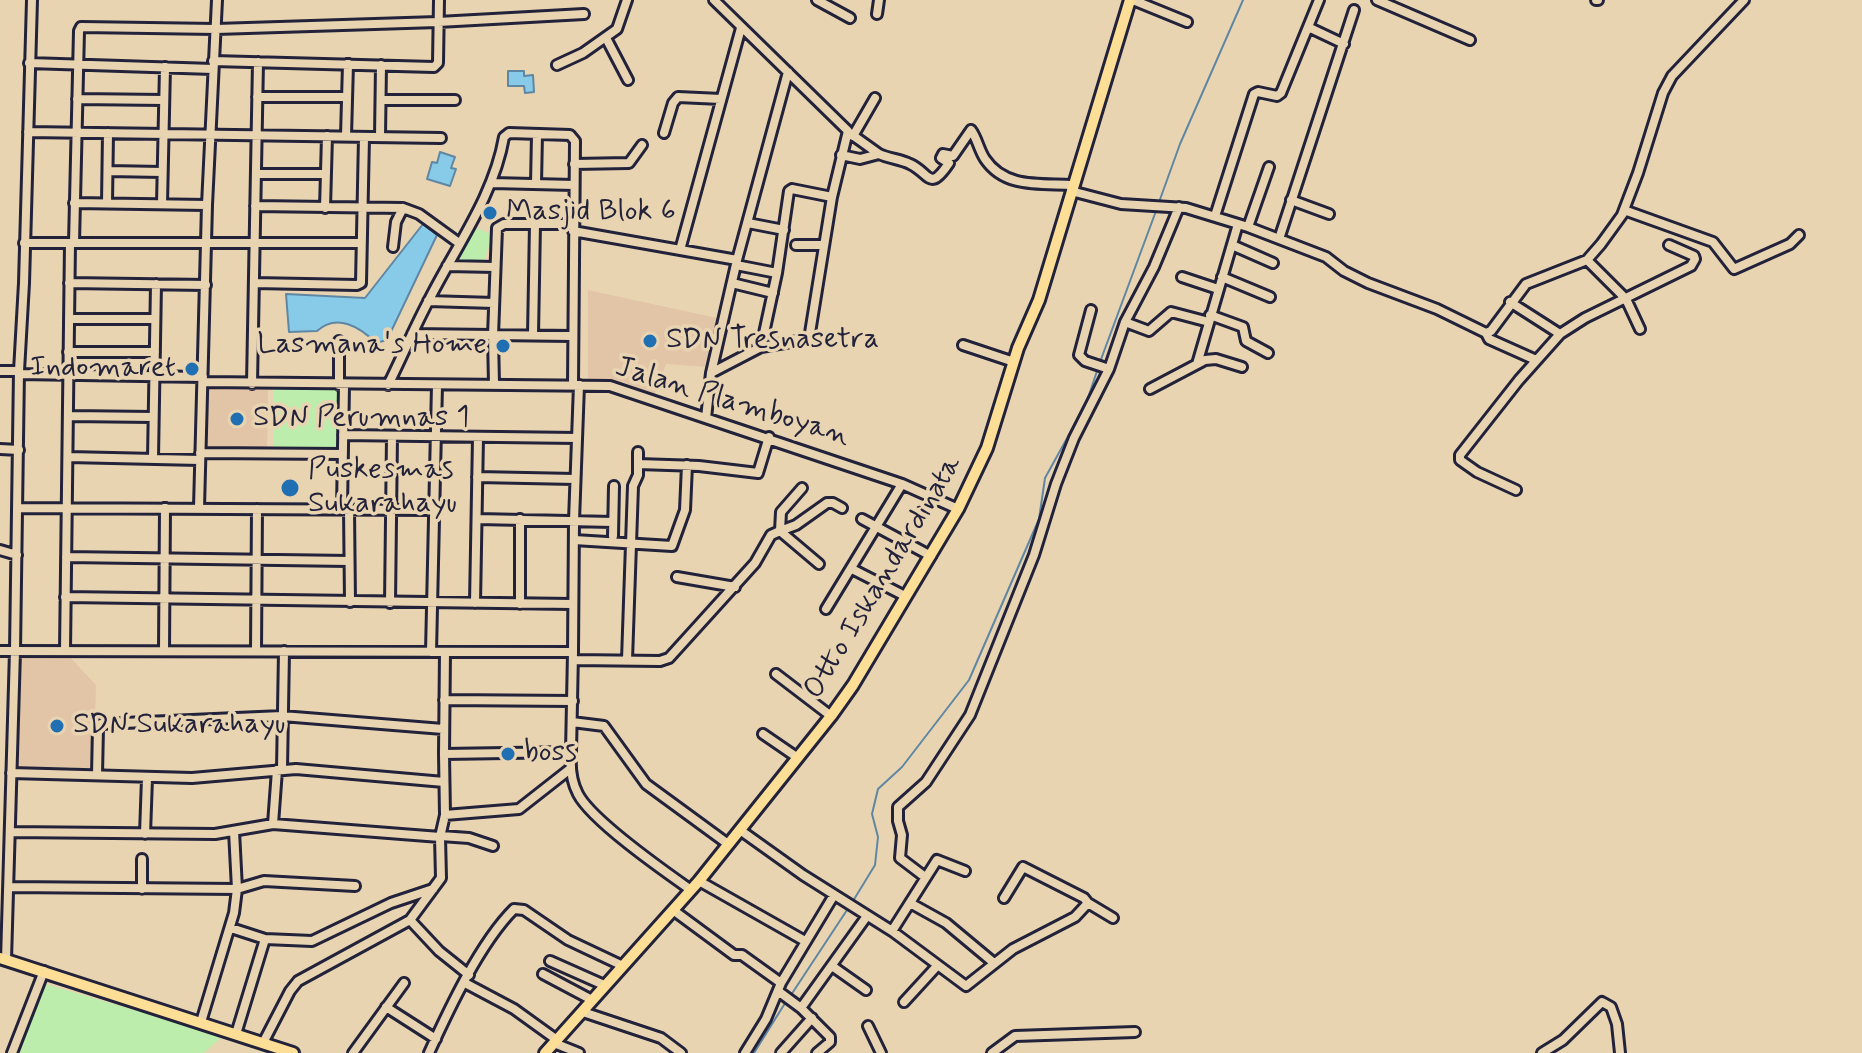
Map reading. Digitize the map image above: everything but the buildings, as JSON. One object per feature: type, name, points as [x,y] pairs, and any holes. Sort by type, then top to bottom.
[{"type":"main road","name":"Otto Iskandardinata","points":[[545,1053],[699,881],[831,716],[853,685],[958,509],[987,448],[1014,362],[1039,300],[1131,0]]},
{"type":"main road","points":[[3,959],[288,1052]]},
{"type":"street","points":[[3,959],[9,887],[19,373],[32,0]]},
{"type":"street","points":[[199,508],[207,205],[217,0]]},
{"type":"street","points":[[29,63],[165,67],[258,62],[436,66],[439,0]]},
{"type":"street","points":[[557,65],[606,38],[620,25],[627,0]]},
{"type":"street","points":[[714,0],[850,134],[879,154],[907,163],[928,180],[936,179],[949,163],[941,158],[943,154],[953,156],[971,130],[984,157],[998,172],[1029,185],[1072,188],[1121,204],[1176,207],[1248,227],[1326,257],[1344,271],[1368,283],[1437,309],[1486,333],[1489,339],[1536,360]]},
{"type":"street","points":[[817,0],[850,18]]},
{"type":"street","points":[[877,14],[879,0]]},
{"type":"street","points":[[1131,0],[1187,22]]},
{"type":"street","points":[[1215,216],[1254,94],[1277,96],[1281,93],[1319,0]]},
{"type":"street","points":[[1377,0],[1470,40]]},
{"type":"street","points":[[1486,333],[1491,331],[1526,284],[1587,260],[1601,244],[1624,210],[1663,93],[1672,76],[1744,0]]},
{"type":"street","points":[[1279,239],[1354,10]]},
{"type":"street","points":[[65,651],[69,283],[81,27],[216,29],[584,14]]},
{"type":"street","points":[[1308,27],[1344,44]]},
{"type":"street","points":[[680,250],[741,28]]},
{"type":"street","points":[[606,38],[628,80]]},
{"type":"street","points":[[252,384],[258,62]]},
{"type":"street","points":[[346,136],[348,64]]},
{"type":"street","points":[[380,137],[381,65]]},
{"type":"street","points":[[162,204],[165,67]]},
{"type":"street","points":[[706,418],[711,373],[732,283],[788,72]]},
{"type":"street","points":[[257,97],[347,97]]},
{"type":"street","points":[[664,133],[673,103],[678,97],[721,99]]},
{"type":"street","points":[[711,373],[761,347],[809,339],[841,155],[850,134],[875,98]]},
{"type":"street","points":[[77,99],[164,100]]},
{"type":"street","points":[[381,100],[455,100]]},
{"type":"street","points":[[28,132],[441,138]]},
{"type":"street","points":[[107,203],[108,133]]},
{"type":"street","points":[[536,184],[537,134]]},
{"type":"street","points":[[388,385],[428,301],[492,183],[505,135],[573,136],[572,336],[577,438],[570,769],[579,796],[590,810],[647,860],[691,890]]},
{"type":"street","points":[[325,208],[327,136]]},
{"type":"street","points":[[254,283],[360,284],[364,137]]},
{"type":"street","points":[[574,164],[629,163],[642,145]]},
{"type":"street","points":[[841,155],[860,159],[879,154]]},
{"type":"street","points":[[1248,227],[1269,167]]},
{"type":"street","points":[[108,171],[162,172]]},
{"type":"street","points":[[256,174],[326,174]]},
{"type":"street","points":[[492,183],[574,185]]},
{"type":"street","points":[[761,347],[790,189],[832,197]]},
{"type":"street","points":[[1291,200],[1329,214]]},
{"type":"street","points":[[74,203],[207,205]]},
{"type":"street","points":[[255,206],[403,208],[419,214],[459,243]]},
{"type":"street","points":[[925,877],[900,858],[902,835],[897,811],[901,803],[926,782],[970,715],[1034,555],[1074,438],[1125,322],[1154,267],[1176,207]]},
{"type":"street","points":[[393,247],[396,222],[403,208]]},
{"type":"street","points":[[1624,210],[1713,242],[1734,269],[1790,244],[1799,235]]},
{"type":"street","points":[[748,223],[784,230]]},
{"type":"street","points":[[533,335],[535,224]]},
{"type":"street","points":[[1197,364],[1238,224]]},
{"type":"street","points":[[494,385],[496,232],[500,225],[573,227],[777,273]]},
{"type":"street","points":[[24,243],[361,243]]},
{"type":"street","points":[[796,245],[824,245]]},
{"type":"street","points":[[1232,245],[1273,263]]},
{"type":"street","points":[[1516,490],[1477,472],[1459,457],[1560,334],[1691,266],[1694,256],[1669,245]]},
{"type":"street","points":[[1587,260],[1626,299],[1640,329]]},
{"type":"street","points":[[447,266],[495,267]]},
{"type":"street","points":[[1182,277],[1218,289]]},
{"type":"street","points":[[1222,277],[1270,297]]},
{"type":"street","points":[[69,283],[206,285]]},
{"type":"street","points":[[732,283],[773,293]]},
{"type":"street","points":[[153,458],[156,284]]},
{"type":"street","points":[[428,301],[494,303]]},
{"type":"street","points":[[1510,302],[1560,334]]},
{"type":"street","points":[[1091,310],[1079,355],[1085,361],[1105,368]]},
{"type":"street","points":[[1125,322],[1149,331],[1171,312],[1210,318],[1243,327],[1246,341],[1268,353]]},
{"type":"street","points":[[69,319],[155,319]]},
{"type":"street","points":[[412,334],[572,336]]},
{"type":"street","points":[[339,341],[350,602]]},
{"type":"street","points":[[963,345],[1014,362]]},
{"type":"street","points":[[68,352],[155,352]]},
{"type":"street","points":[[1150,389],[1197,364],[1216,359],[1242,367]]},
{"type":"street","name":"Jalan Plamboyan","points":[[0,371],[154,376],[252,384],[576,385],[621,389],[902,484],[958,509]]},
{"type":"street","points":[[431,652],[437,385]]},
{"type":"street","points":[[69,416],[153,417]]},
{"type":"street","points":[[343,435],[577,438]]},
{"type":"street","points":[[390,603],[392,436]]},
{"type":"street","points":[[475,603],[478,437]]},
{"type":"street","points":[[638,464],[687,465],[758,473],[769,437]]},
{"type":"street","points":[[0,449],[19,450]]},
{"type":"street","points":[[627,660],[633,486],[637,478],[638,452]]},
{"type":"street","points":[[68,457],[343,454]]},
{"type":"street","points":[[574,540],[672,546],[685,510],[687,465]]},
{"type":"street","points":[[477,477],[575,479]]},
{"type":"street","points":[[826,609],[902,484]]},
{"type":"street","points":[[613,536],[614,486]]},
{"type":"street","points":[[780,531],[781,512],[802,488]]},
{"type":"street","points":[[0,651],[445,652],[660,661],[669,658],[735,587],[755,563],[771,535],[796,525],[829,502],[842,508]]},
{"type":"street","points":[[18,508],[434,510]]},
{"type":"street","points":[[164,651],[165,508]]},
{"type":"street","points":[[256,651],[257,509]]},
{"type":"street","points":[[478,519],[613,522]]},
{"type":"street","points":[[520,519],[520,604]]},
{"type":"street","points":[[862,519],[931,556]]},
{"type":"street","points":[[780,531],[819,564]]},
{"type":"street","points":[[0,550],[17,555]]},
{"type":"street","points":[[66,557],[349,561]]},
{"type":"street","points":[[852,569],[905,596]]},
{"type":"street","points":[[677,577],[735,587]]},
{"type":"street","points":[[65,597],[572,604]]},
{"type":"street","points":[[273,824],[280,770],[284,651]]},
{"type":"street","points":[[263,1043],[290,991],[302,977],[410,920],[442,874],[440,836],[445,815],[445,652]]},
{"type":"street","points":[[776,674],[831,716]]},
{"type":"street","points":[[444,700],[573,701]]},
{"type":"street","points":[[97,775],[99,725],[282,716],[443,729]]},
{"type":"street","points":[[572,722],[604,726],[646,784],[728,844]]},
{"type":"street","points":[[763,734],[798,758]]},
{"type":"street","points":[[444,754],[571,752]]},
{"type":"street","points":[[445,815],[519,809],[570,769]]},
{"type":"street","points":[[11,773],[192,778],[280,770],[444,782]]},
{"type":"street","points":[[145,834],[147,778]]},
{"type":"street","points":[[0,812],[11,815]]},
{"type":"street","points":[[10,832],[215,834],[273,824],[463,837],[493,846]]},
{"type":"street","points":[[740,830],[836,897],[892,931],[966,986],[1018,945],[1075,917],[1088,903]]},
{"type":"street","points":[[201,1022],[233,921],[237,889],[234,831]]},
{"type":"street","points":[[142,859],[142,889]]},
{"type":"street","points":[[892,931],[925,877],[940,859],[965,871]]},
{"type":"street","points":[[1004,898],[1023,867],[1084,898],[1113,918]]},
{"type":"street","points":[[9,887],[237,889],[264,881],[355,886]]},
{"type":"street","points":[[699,881],[805,941]]},
{"type":"street","points":[[233,921],[265,939],[316,941],[374,910],[434,889]]},
{"type":"street","points":[[745,1053],[766,1019],[805,941],[836,897]]},
{"type":"street","points":[[910,903],[957,931],[994,963]]},
{"type":"street","points":[[429,1053],[467,979],[501,925],[517,909],[568,940],[623,966]]},
{"type":"street","points":[[673,910],[734,955],[742,955],[812,1018],[830,1038],[830,1042],[817,1053]]},
{"type":"street","points":[[798,1006],[832,966],[864,914]]},
{"type":"street","points":[[410,920],[467,979],[514,1009],[556,1042],[579,1053]]},
{"type":"street","points":[[236,1034],[265,939]]},
{"type":"street","points":[[550,961],[604,985]]},
{"type":"street","points":[[832,966],[866,990]]},
{"type":"street","points":[[904,1002],[937,966]]},
{"type":"street","points":[[12,1053],[44,971]]},
{"type":"street","points":[[543,974],[592,1000]]},
{"type":"street","points":[[353,1053],[404,983]]},
{"type":"street","points":[[1542,1053],[1563,1040],[1597,1004],[1604,1002],[1611,1007],[1617,1024],[1620,1053]]},
{"type":"street","points":[[386,1007],[436,1039]]},
{"type":"street","points":[[583,1012],[661,1038],[680,1053]]},
{"type":"street","points":[[787,1051],[812,1018]]},
{"type":"street","points":[[868,1026],[881,1053]]},
{"type":"street","points":[[992,1053],[1011,1037],[1019,1035],[1135,1032]]},
{"type":"shaded area","name":"SDN Tresnasetra","points":[[588,290],[717,318],[707,367],[666,364],[655,394],[622,382],[588,379]]},
{"type":"shaded area","name":"SDN Perumnas 1","points":[[207,388],[268,389],[267,450],[206,449]]},
{"type":"shaded area","name":"SDN Sukarahayu","points":[[21,654],[68,655],[96,685],[94,768],[17,767]]},
{"type":"green space","points":[[473,226],[493,235],[483,263],[456,260]]},
{"type":"green space","points":[[274,387],[342,389],[341,452],[273,450]]},
{"type":"green space","points":[[42,983],[223,1036],[204,1053],[17,1053]]},
{"type":"water","points":[[508,71],[524,71],[524,76],[533,75],[534,92],[525,93],[524,86],[508,86]]},
{"type":"water","points":[[440,152],[455,157],[451,168],[456,169],[450,186],[427,179],[432,162],[437,163]]},
{"type":"water","points":[[423,224],[437,235],[387,340],[376,343],[356,327],[340,323],[332,323],[317,331],[289,332],[286,294],[365,298]]},
{"type":"waterway","points":[[1158,205],[1180,144],[1243,0]]},
{"type":"waterway","points":[[1100,362],[1156,211]]},
{"type":"waterway","points":[[853,901],[875,865],[878,837],[872,814],[878,789],[902,767],[969,680],[1039,519],[1045,478],[1086,404],[1098,368]]},
{"type":"waterway","points":[[791,995],[849,907]]},
{"type":"waterway","points":[[754,1053],[787,1000]]},
{"type":"place","name":"Masjid Blok 6","points":[[490,213]]},
{"type":"place","name":"SDN Tresnasetra","points":[[650,341]]},
{"type":"place","name":"Lasmana's Home","points":[[503,346]]},
{"type":"place","name":"Indomaret","points":[[192,369]]},
{"type":"place","name":"SDN Perumnas 1","points":[[237,419]]},
{"type":"place","name":"Puskesmas Sukarahayu","points":[[290,488]]},
{"type":"place","name":"SDN Sukarahayu","points":[[57,726]]},
{"type":"place","name":"boss","points":[[508,754]]}]
